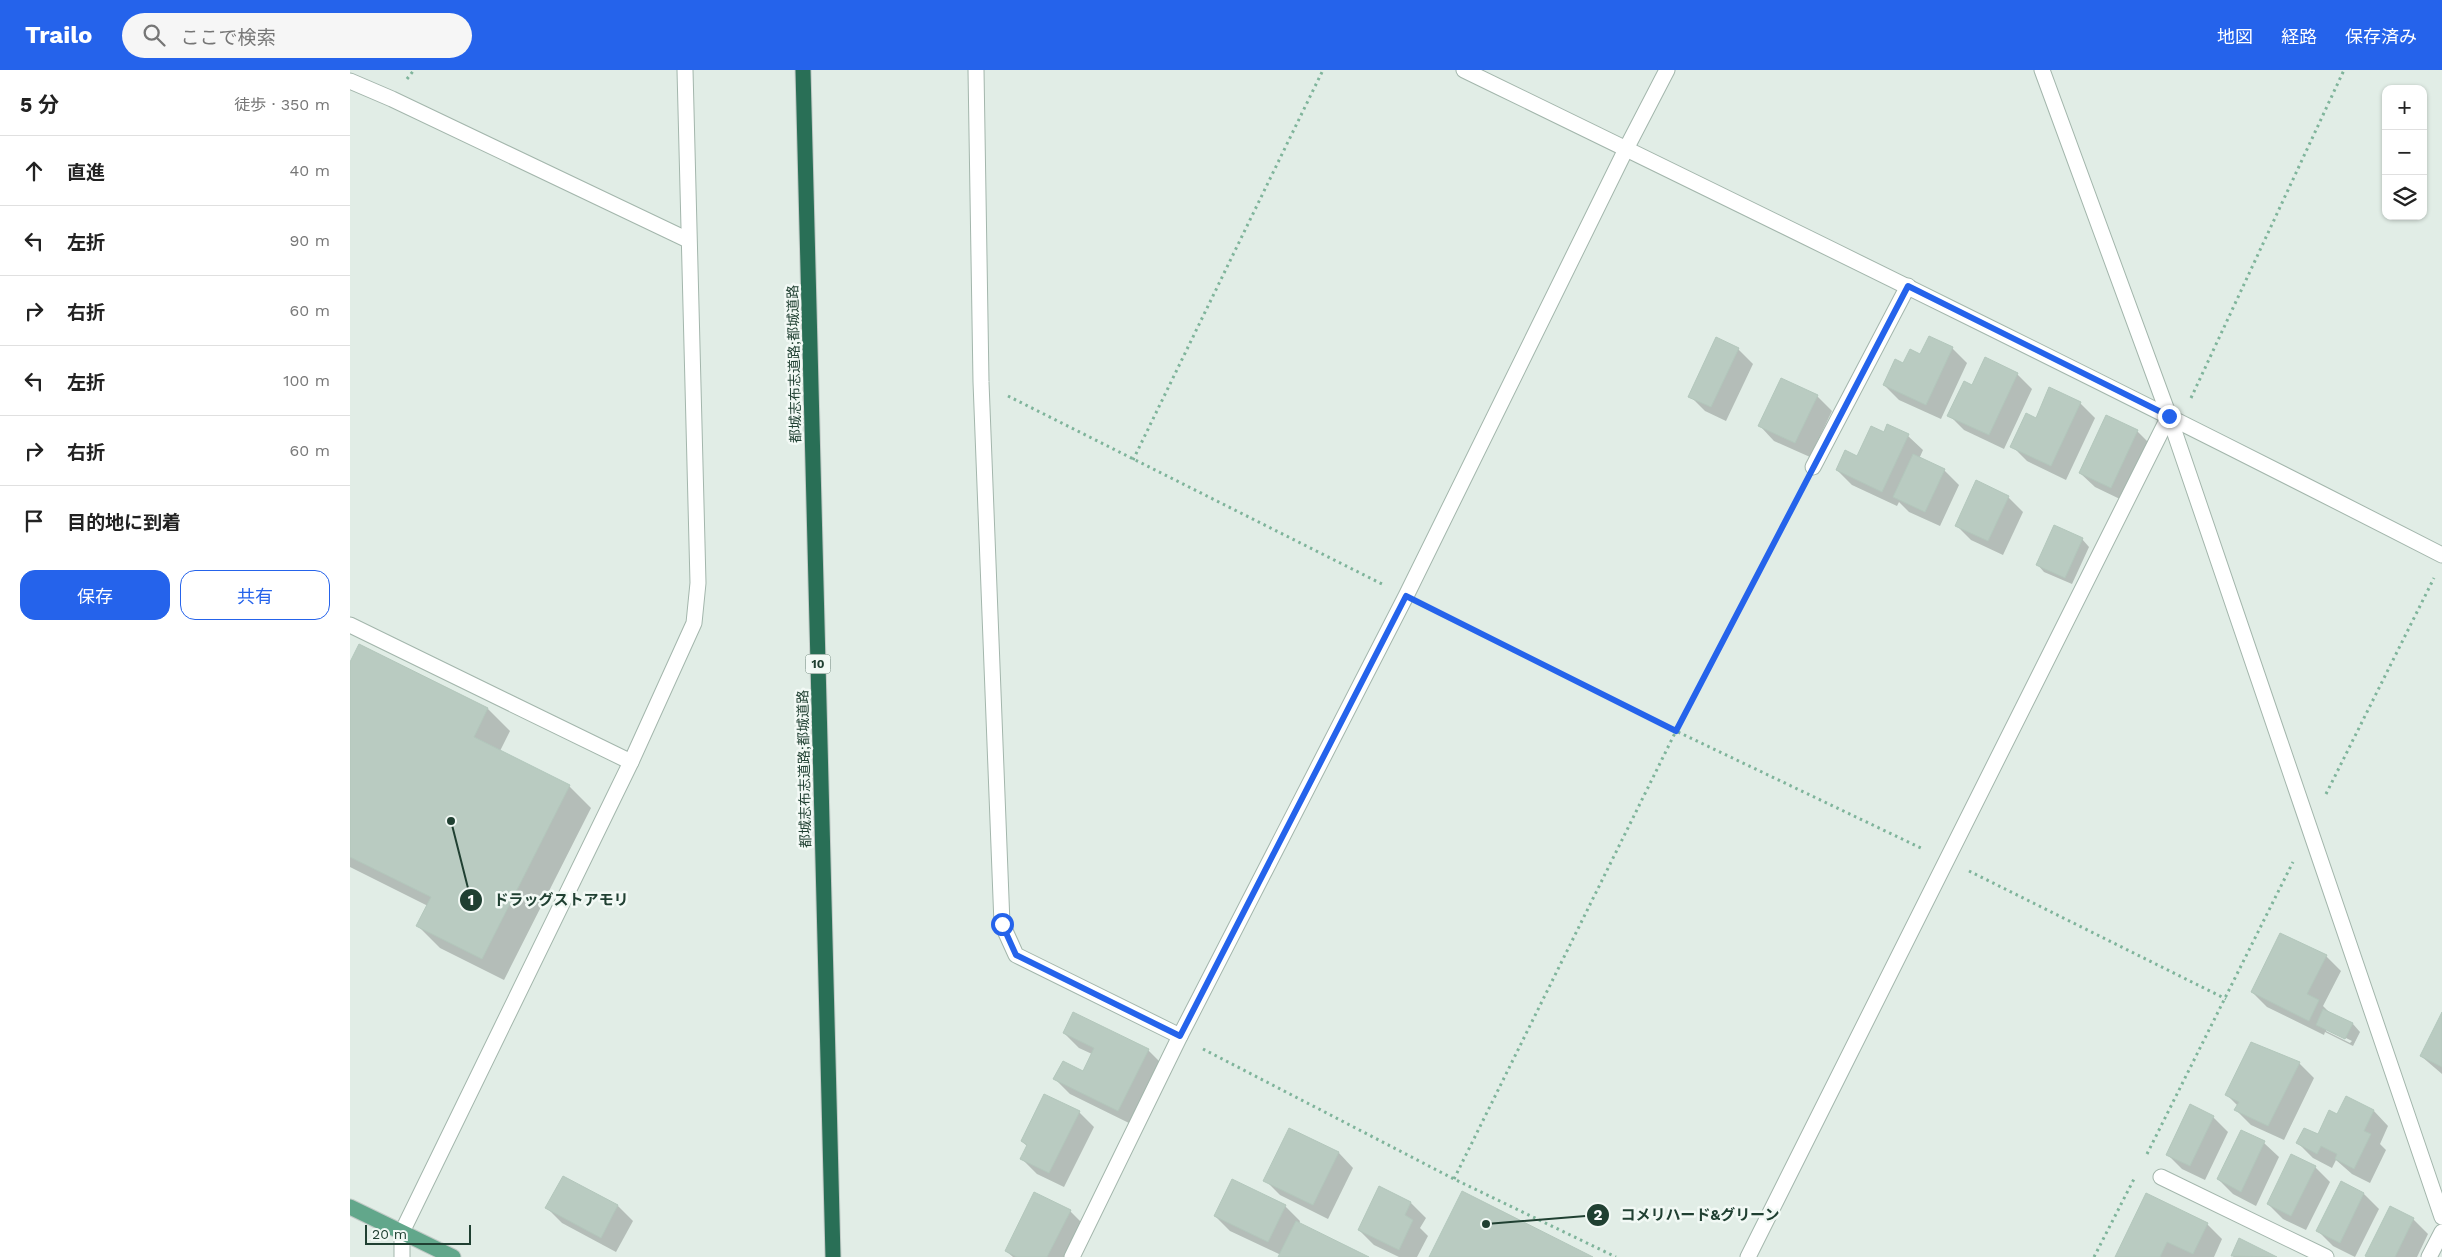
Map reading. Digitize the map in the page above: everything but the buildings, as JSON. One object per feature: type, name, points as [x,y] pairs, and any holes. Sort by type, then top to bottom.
[{"type":"highway","name":"都城志布志道路;都城道路","points":[[803,70],[833,1257]]},
{"type":"main road","points":[[350,1207],[453,1257]]},
{"type":"street","points":[[402,1257],[402,1232],[631,762],[694,623],[698,583],[685,70]]},
{"type":"street","points":[[976,70],[981,382],[1002,924],[1016,955],[1180,1036]]},
{"type":"street","points":[[1464,70],[2175,418],[2442,555]]},
{"type":"street","points":[[1072,1257],[1180,1036],[1406,596],[1626,148],[1667,70]]},
{"type":"street","points":[[2042,70],[2175,418],[2309,829],[2404,1100],[2442,1217]]},
{"type":"street","points":[[350,81],[392,99],[688,240]]},
{"type":"street","points":[[1813,467],[1908,286]]},
{"type":"street","points":[[1748,1257],[1947,860],[2175,418]]},
{"type":"street","points":[[350,625],[631,762]]},
{"type":"street","points":[[2161,1177],[2326,1257]]},
{"type":"street","points":[[2429,1257],[2442,1232]]},
{"type":"path","points":[[1133,460],[1323,70]]},
{"type":"path","points":[[2175,418],[2344,70]]},
{"type":"path","points":[[981,382],[1676,731],[1947,860],[2226,1000]]},
{"type":"path","points":[[1454,1179],[1676,731],[1813,467]]},
{"type":"path","points":[[2144,1159],[2226,1000],[2438,571]]},
{"type":"path","points":[[1180,1036],[1454,1179],[1616,1257]]},
{"type":"path","points":[[2094,1257],[2140,1168]]},
{"type":"place","name":"ドラッグストアモリ","points":[[451,821]]},
{"type":"place","name":"コメリハード&グリーン","points":[[1486,1224]]},
{"type":"route","points":[[1002,924],[1016,955],[1180,1036],[1406,596],[1676,731],[1908,286],[2169,416]]}]
